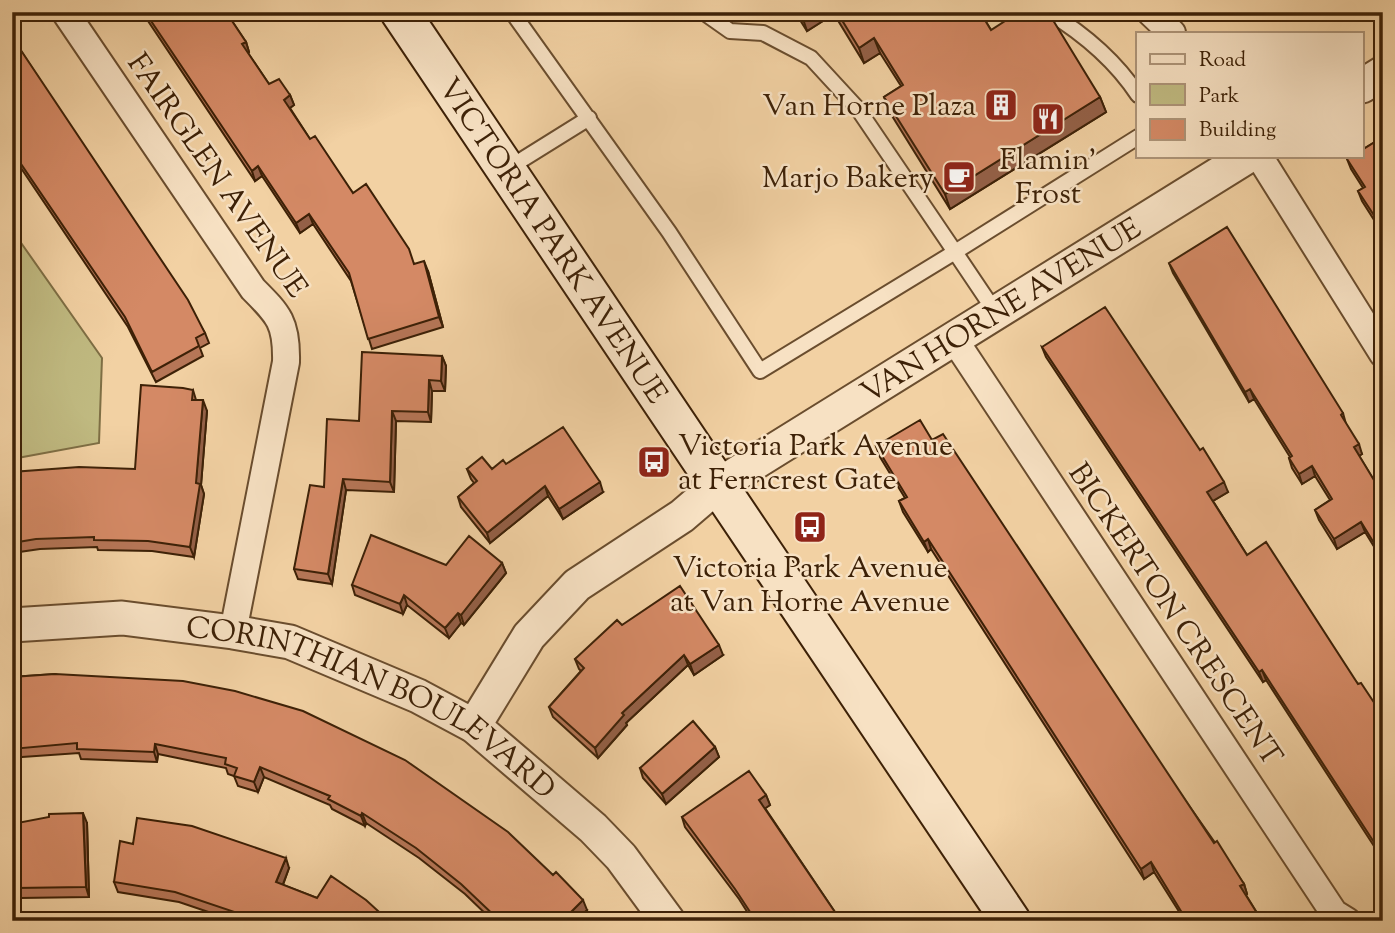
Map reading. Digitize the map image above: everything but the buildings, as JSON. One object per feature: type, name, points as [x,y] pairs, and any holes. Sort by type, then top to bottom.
[{"type":"main road","name":"VICTORIA PARK AVENUE","points":[[400,12],[1011,921]]},
{"type":"street","name":"FAIRGLEN AVENUE","points":[[65,12],[253,289],[278,314],[287,335],[286,362],[233,632]]},
{"type":"street","points":[[1150,12],[1171,32]]},
{"type":"street","points":[[1364,85],[1383,73]]},
{"type":"street","name":"VAN HORNE AVENUE","points":[[474,726],[529,636],[578,585],[682,516],[717,486],[1245,158]]},
{"type":"street","points":[[1260,158],[1383,354]]},
{"type":"street","name":"BICKERTON CRESCENT","points":[[954,339],[1334,913],[1347,921]]},
{"type":"street","name":"CORINTHIAN BOULEVARD","points":[[12,625],[122,618],[233,632],[290,642],[418,696],[474,726],[593,828],[621,857],[668,921]]},
{"type":"lane","points":[[512,12],[682,251],[760,371],[1136,138]]},
{"type":"lane","points":[[703,12],[730,31],[763,33],[811,58],[858,109],[996,313]]},
{"type":"lane","points":[[1048,12],[1075,28],[1122,70],[1136,92]]},
{"type":"lane","points":[[506,170],[589,118]]},
{"type":"green space","points":[[12,230],[102,358],[99,443],[12,459]]},
{"type":"place","name":"Van Horne Plaza","points":[[1001,105]]},
{"type":"place","name":"Flamin' Frost","points":[[1048,119]]},
{"type":"place","name":"Marjo Bakery","points":[[959,177]]},
{"type":"place","name":"Victoria Park Avenue at Ferncrest Gate","points":[[654,462]]},
{"type":"place","name":"Victoria Park Avenue at Van Horne Avenue","points":[[810,527]]}]
